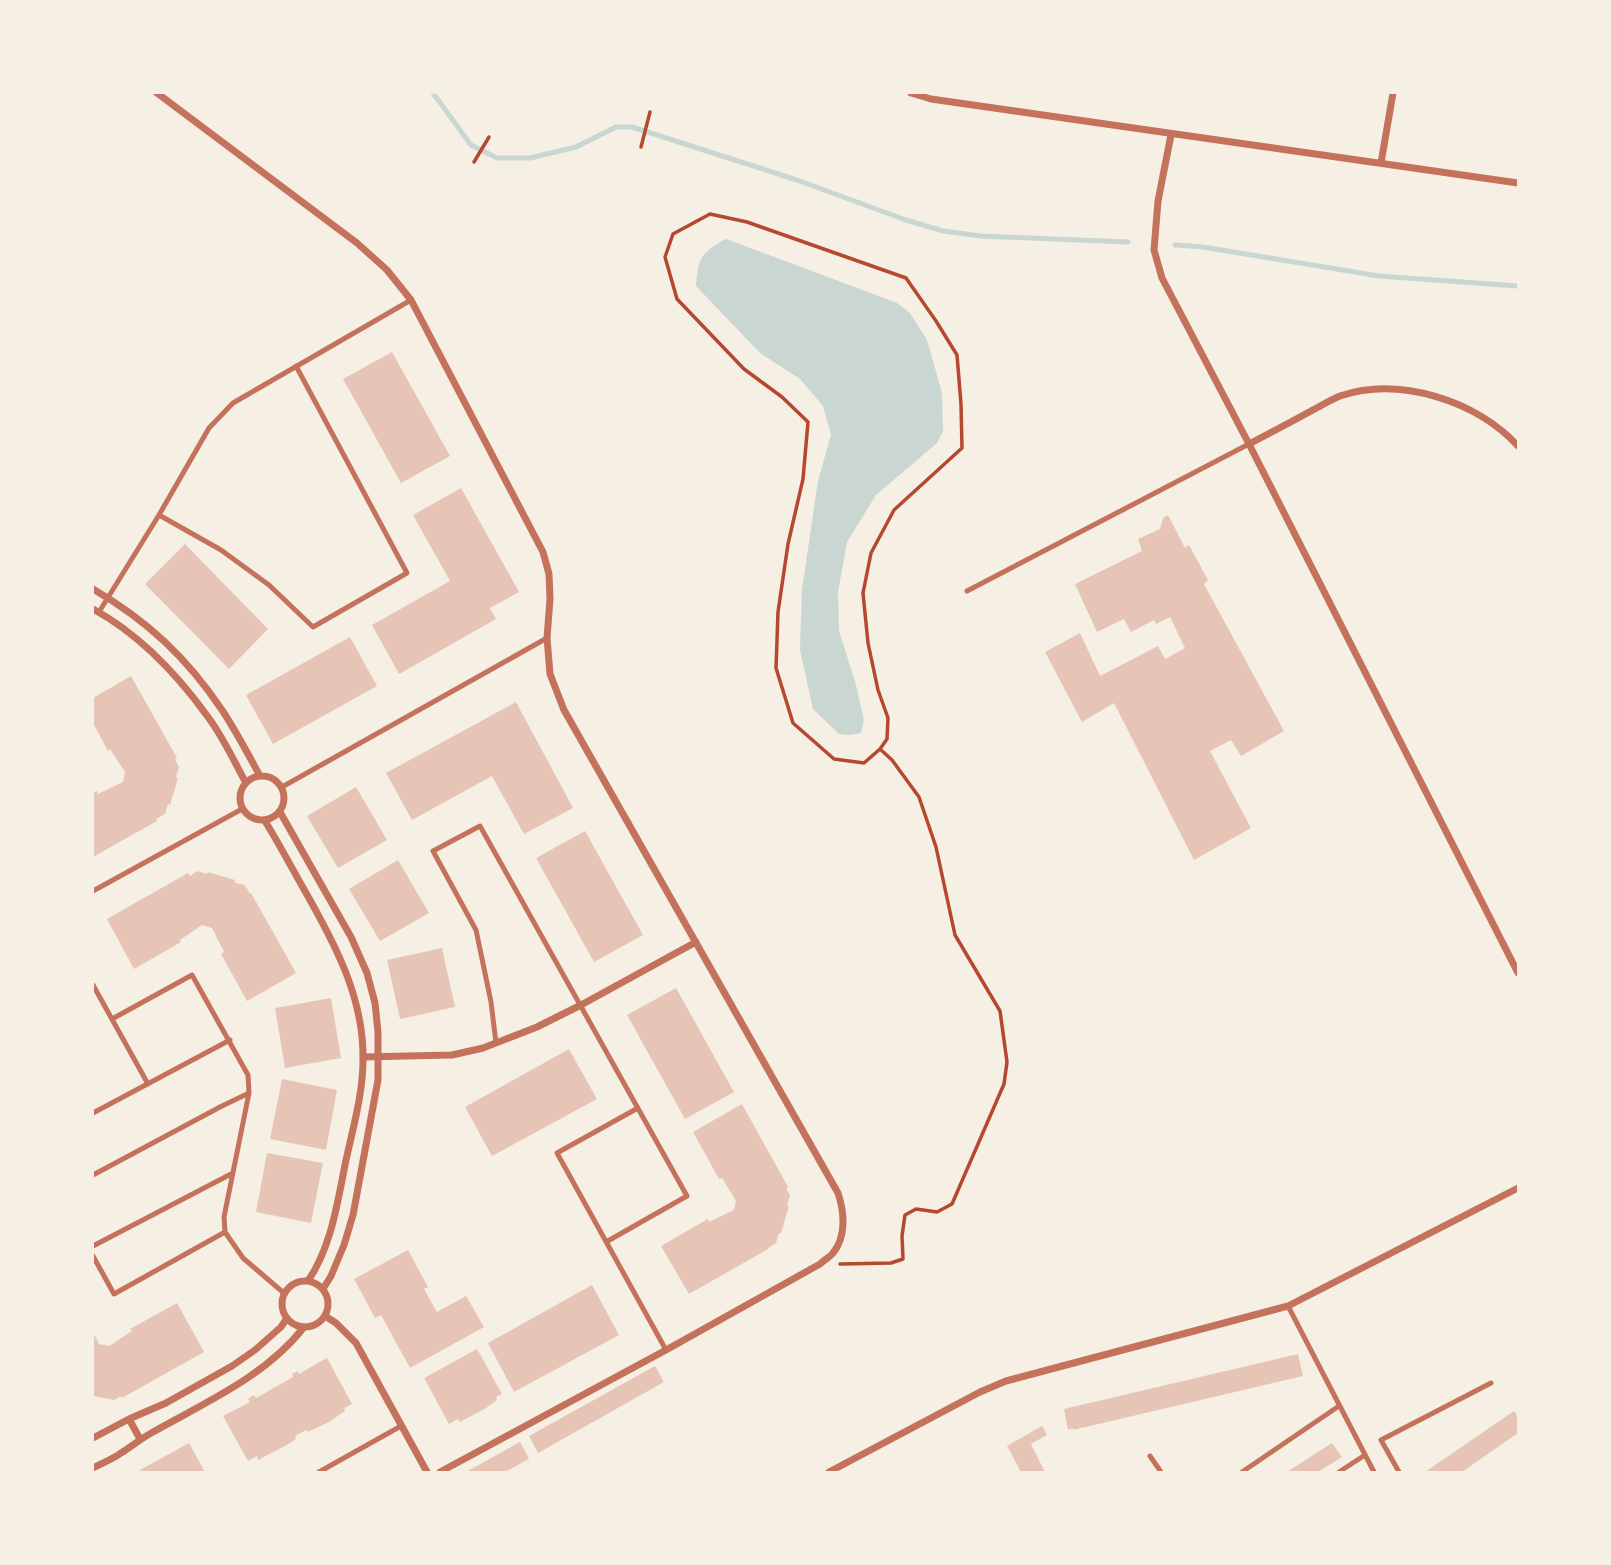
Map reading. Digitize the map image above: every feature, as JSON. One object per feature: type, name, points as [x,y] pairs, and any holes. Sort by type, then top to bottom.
[{"type":"street","points":[[157,93],[358,243],[387,270],[411,300],[543,552],[549,575],[547,638],[550,674],[564,710],[838,1193],[844,1212],[841,1235],[834,1252],[820,1264],[440,1472]]},
{"type":"street","points":[[911,93],[931,99],[1171,135],[1518,183]]},
{"type":"street","points":[[1381,163],[1393,93]]},
{"type":"street","points":[[1171,135],[1158,201],[1154,250],[1162,278],[1518,973]]},
{"type":"street","points":[[1249,444],[1339,397],[1358,392],[1395,390],[1432,396],[1468,408],[1499,428],[1518,446]]},
{"type":"street","points":[[93,590],[159,635],[190,667],[223,712],[260,776]]},
{"type":"street","points":[[96,611],[146,646],[176,676],[209,718],[246,783]]},
{"type":"street","points":[[260,776],[274,779],[282,787],[285,798],[280,812],[265,821],[252,818],[242,809],[240,795],[250,779],[260,776]]},
{"type":"street","points":[[280,812],[351,937],[367,973],[375,1003],[378,1080],[353,1214],[344,1245],[323,1289]]},
{"type":"street","points":[[265,821],[334,944],[348,975],[362,1033],[362,1077],[336,1209],[328,1240],[317,1268],[308,1281]]},
{"type":"street","points":[[363,1058],[452,1055],[483,1048],[537,1027],[696,942]]},
{"type":"street","points":[[829,1472],[980,1392],[1006,1381],[1288,1306],[1518,1188]]},
{"type":"street","points":[[93,1468],[242,1382],[265,1366],[304,1328],[315,1325],[325,1316],[328,1302],[323,1289],[308,1281],[294,1284],[285,1294],[282,1307],[287,1318],[304,1328]]},
{"type":"street","points":[[325,1316],[356,1343],[426,1472]]},
{"type":"street","points":[[93,1438],[166,1403],[232,1366],[255,1350],[281,1327],[287,1318]]},
{"type":"street","points":[[129,1419],[140,1439]]},
{"type":"lane","points":[[96,611],[108,598],[159,516],[209,428],[233,403],[411,300]]},
{"type":"lane","points":[[159,516],[221,550],[269,585],[313,627],[407,573],[296,366]]},
{"type":"lane","points":[[967,591],[1249,444]]},
{"type":"lane","points":[[282,787],[547,638]]},
{"type":"lane","points":[[93,891],[242,809]]},
{"type":"lane","points":[[496,1043],[491,1002],[475,930],[433,851],[480,826],[687,1196],[606,1242]]},
{"type":"lane","points":[[112,1019],[192,975],[247,1075],[249,1093],[231,1174],[224,1217],[225,1232],[243,1258],[285,1294]]},
{"type":"lane","points":[[93,985],[148,1084]]},
{"type":"lane","points":[[93,1113],[230,1040]]},
{"type":"lane","points":[[93,1175],[249,1093]]},
{"type":"lane","points":[[638,1108],[557,1153],[666,1350]]},
{"type":"lane","points":[[93,1246],[231,1174]]},
{"type":"lane","points":[[93,1256],[114,1294],[225,1232]]},
{"type":"lane","points":[[1288,1306],[1374,1472]]},
{"type":"lane","points":[[1399,1472],[1381,1440],[1491,1383]]},
{"type":"lane","points":[[1242,1472],[1339,1405]]},
{"type":"lane","points":[[320,1472],[401,1426]]},
{"type":"lane","points":[[1339,1472],[1364,1454]]},
{"type":"lane","points":[[1150,1456],[1161,1472]]},
{"type":"path","points":[[641,147],[650,112]]},
{"type":"path","points":[[474,162],[489,137]]},
{"type":"path","points":[[710,214],[747,222],[906,278],[957,355],[962,448],[894,510],[870,553],[863,593],[868,643],[878,690],[888,718],[887,738],[880,749],[864,764],[834,759],[793,723],[776,668],[778,612],[788,544],[803,479],[808,422],[782,397],[744,369],[677,299],[665,257],[673,234],[710,214]]},
{"type":"path","points":[[820,1264],[891,1263],[903,1259],[905,1215],[916,1209],[937,1212],[952,1204],[1004,1084],[1007,1062],[1000,1011],[955,935],[936,847],[919,797],[892,760],[880,749]]},
{"type":"shaded area","points":[[726,239],[897,303],[910,313],[927,340],[942,393],[943,431],[937,443],[876,495],[847,542],[838,592],[839,631],[864,720],[861,733],[839,734],[813,709],[800,650],[802,589],[818,481],[831,435],[823,406],[800,379],[760,353],[696,286],[702,257]]},
{"type":"building","points":[[392,352],[450,456],[401,483],[343,379]]},
{"type":"building","points":[[461,488],[519,592],[490,608],[496,619],[399,674],[372,625],[450,581],[413,515]]},
{"type":"building","points":[[1168,515],[1185,548],[1189,545],[1208,580],[1204,584],[1284,731],[1241,756],[1231,740],[1210,751],[1251,828],[1194,860],[1114,703],[1082,722],[1045,652],[1080,633],[1100,676],[1158,646],[1165,659],[1185,648],[1170,617],[1156,624],[1154,620],[1131,632],[1124,619],[1097,632],[1075,584],[1142,551],[1138,539],[1160,529],[1163,518]]},
{"type":"building","points":[[185,544],[268,629],[229,669],[145,584]]},
{"type":"building","points":[[350,637],[377,686],[273,744],[246,695]]},
{"type":"building","points":[[131,676],[177,758],[178,778],[165,814],[93,857],[93,793],[97,791],[98,794],[123,782],[125,772],[110,749],[108,751],[93,723],[93,698]]},
{"type":"building","points":[[516,702],[573,808],[524,834],[492,776],[412,820],[386,773]]},
{"type":"building","points":[[356,787],[387,840],[338,868],[307,816]]},
{"type":"building","points":[[585,831],[643,935],[594,962],[536,858]]},
{"type":"building","points":[[398,860],[429,913],[380,941],[349,889]]},
{"type":"building","points":[[197,871],[208,872],[245,885],[296,973],[247,1001],[221,954],[224,952],[212,928],[202,925],[180,940],[181,942],[134,969],[107,919],[188,873],[190,876]]},
{"type":"building","points":[[442,948],[455,1007],[400,1019],[387,960]]},
{"type":"building","points":[[676,988],[734,1092],[685,1119],[627,1015]]},
{"type":"building","points":[[331,998],[341,1058],[285,1068],[275,1008]]},
{"type":"building","points":[[569,1049],[597,1099],[492,1156],[465,1107]]},
{"type":"building","points":[[282,1079],[337,1090],[326,1150],[270,1139]]},
{"type":"building","points":[[742,1104],[788,1187],[789,1206],[776,1243],[689,1294],[661,1246],[708,1219],[709,1222],[734,1210],[736,1201],[722,1178],[719,1179],[693,1132]]},
{"type":"building","points":[[267,1153],[323,1163],[311,1223],[256,1212]]},
{"type":"building","points":[[408,1250],[428,1287],[424,1289],[437,1312],[466,1296],[484,1327],[410,1368],[381,1315],[375,1318],[354,1279]]},
{"type":"building","points":[[592,1285],[619,1335],[514,1392],[488,1343]]},
{"type":"building","points":[[177,1303],[204,1352],[122,1398],[121,1396],[114,1400],[93,1396],[93,1332],[99,1344],[109,1346],[132,1331],[130,1329]]},
{"type":"building","points":[[477,1349],[502,1394],[486,1408],[460,1422],[458,1419],[449,1424],[424,1378]]},
{"type":"building","points":[[1298,1354],[1303,1376],[1068,1430],[1064,1409]]},
{"type":"building","points":[[327,1358],[352,1404],[329,1422],[308,1432],[306,1430],[285,1446],[258,1460],[257,1456],[248,1461],[223,1416],[250,1402],[248,1399],[254,1395],[256,1398],[293,1377],[292,1374],[298,1371],[299,1374]]},
{"type":"building","points":[[655,1366],[664,1382],[538,1453],[529,1436]]},
{"type":"building","points":[[1514,1411],[1518,1417],[1518,1433],[1462,1472],[1425,1472]]},
{"type":"building","points":[[1042,1426],[1047,1435],[1031,1444],[1045,1472],[1021,1472],[1007,1446]]},
{"type":"building","points":[[520,1442],[529,1459],[505,1472],[466,1472]]},
{"type":"building","points":[[189,1443],[205,1472],[141,1472],[140,1470]]},
{"type":"building","points":[[1332,1443],[1342,1457],[1318,1472],[1287,1472]]},
{"type":"waterway","points":[[433,93],[471,145],[497,158],[530,158],[576,147],[616,127],[632,127],[943,231],[981,236],[1128,242]]},
{"type":"waterway","points":[[1175,245],[1203,247],[1379,276],[1518,286]]}]
